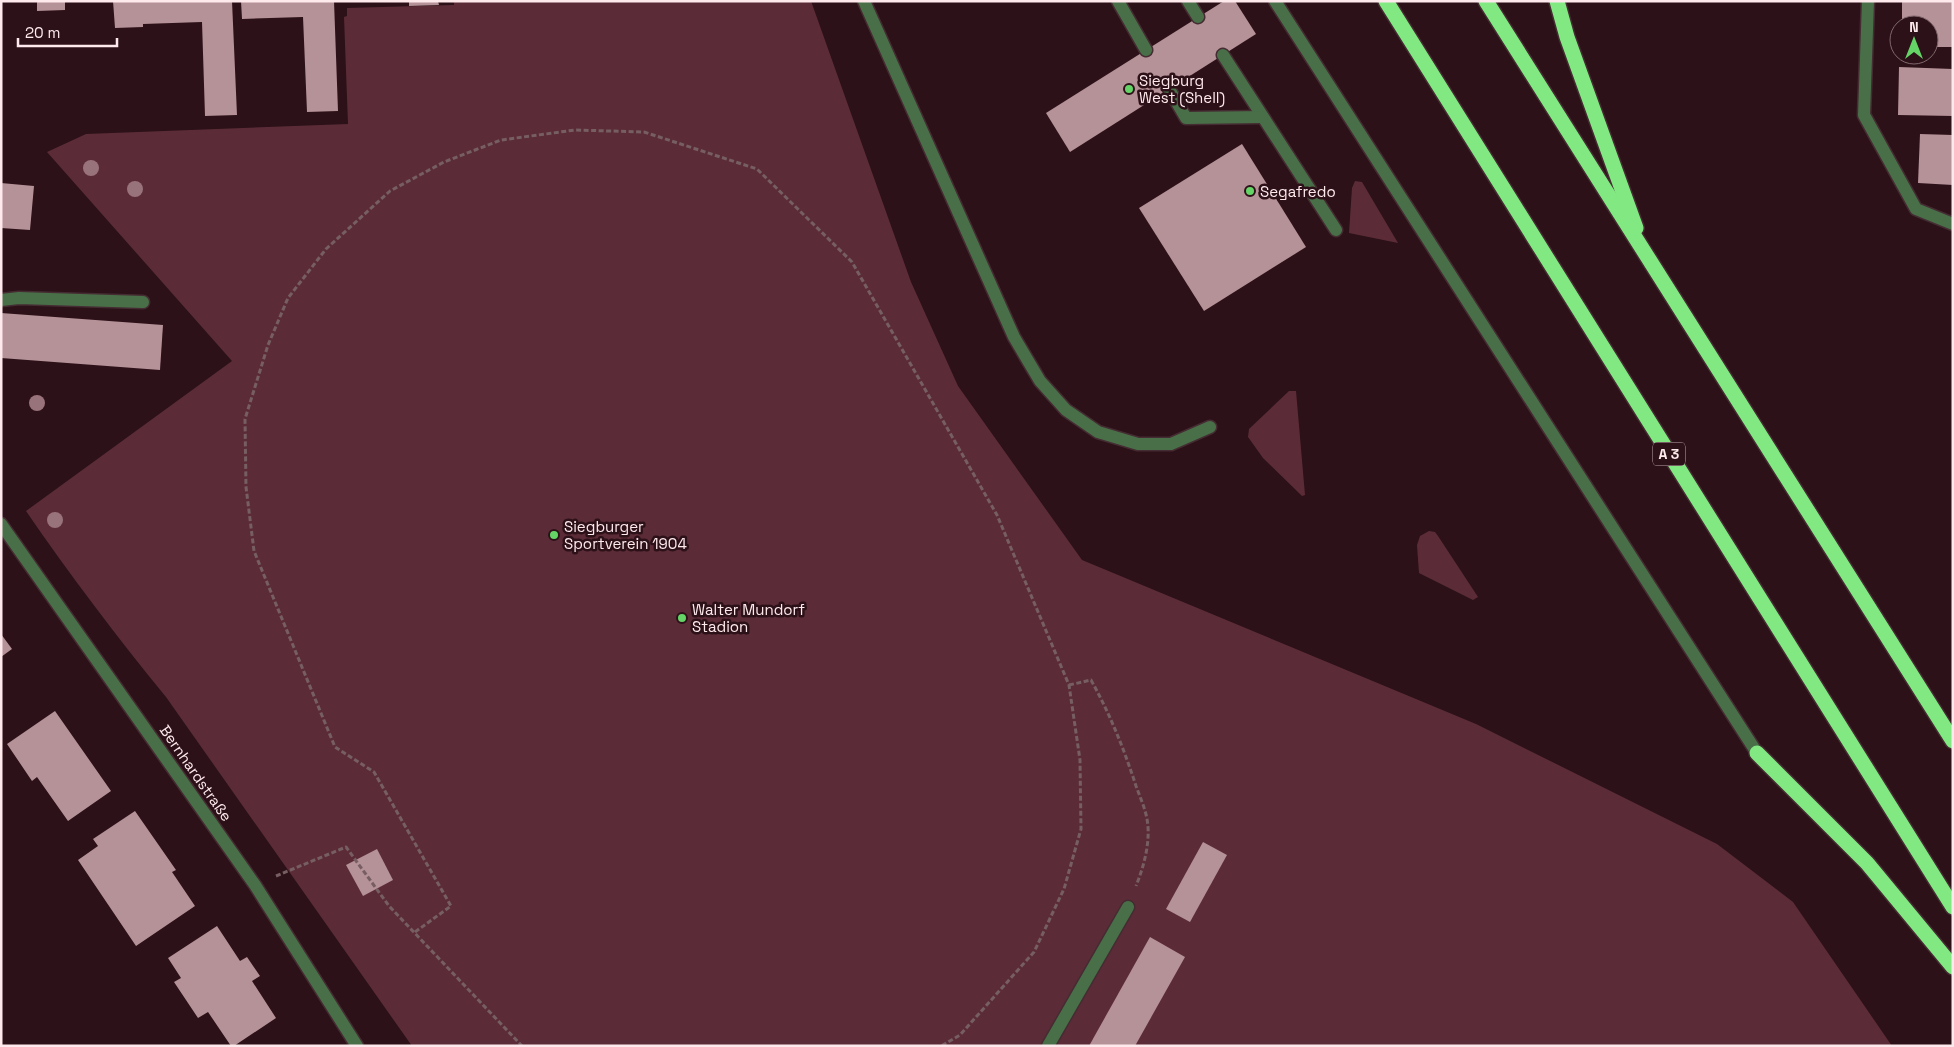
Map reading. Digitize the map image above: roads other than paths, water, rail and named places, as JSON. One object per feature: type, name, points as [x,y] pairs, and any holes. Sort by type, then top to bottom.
[{"type":"highway","name":"A 3","points":[[1386,1],[1953,907]]},
{"type":"highway","points":[[1486,1],[1953,740]]},
{"type":"highway","points":[[1557,1],[1567,38],[1646,256]]},
{"type":"highway","points":[[1756,753],[1867,863],[1953,967]]},
{"type":"street","points":[[864,1],[1014,336],[1040,381],[1066,410],[1098,432],[1138,444],[1171,444],[1210,427]]},
{"type":"street","points":[[1118,1],[1146,50]]},
{"type":"street","points":[[1188,1],[1198,17]]},
{"type":"street","points":[[1275,1],[1756,753]]},
{"type":"street","points":[[1868,1],[1864,115],[1916,209],[1953,224]]},
{"type":"street","points":[[1223,56],[1336,230]]},
{"type":"street","points":[[1169,89],[1186,118],[1262,117]]},
{"type":"street","points":[[1,300],[19,298],[143,302]]},
{"type":"street","name":"Bernhardstraße","points":[[1,524],[255,885],[357,1046]]},
{"type":"street","points":[[1048,1046],[1128,907]]},
{"type":"place","name":"Siegburg West (Shell)","points":[[1129,89]]},
{"type":"place","name":"Segafredo","points":[[1250,191]]},
{"type":"place","name":"Siegburger Sportverein 1904","points":[[554,535]]},
{"type":"place","name":"Walter Mundorf Stadion","points":[[682,618]]}]
